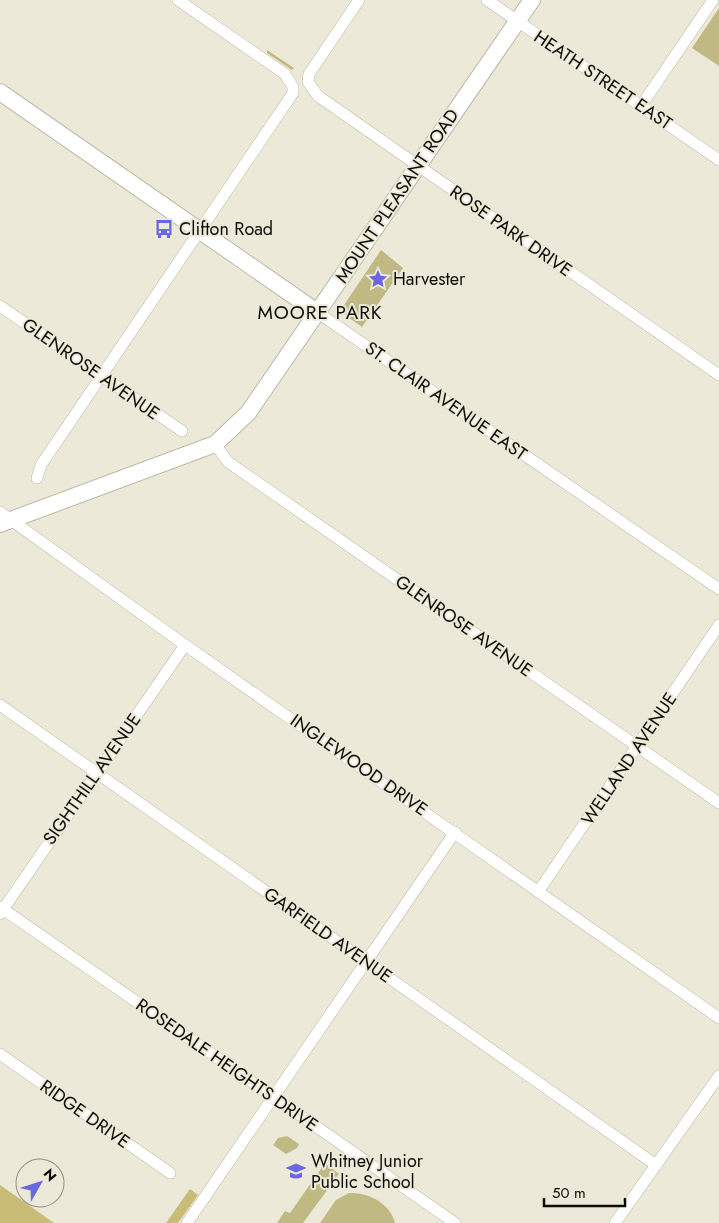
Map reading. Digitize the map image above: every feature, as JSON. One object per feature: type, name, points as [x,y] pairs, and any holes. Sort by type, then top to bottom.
[{"type":"main road","name":"MOUNT PLEASANT ROAD","points":[[4,519],[215,444],[248,413],[532,0]]},
{"type":"main road","name":"ST. CLAIR AVENUE EAST","points":[[0,92],[317,312]]},
{"type":"street","points":[[37,478],[41,465],[290,100],[293,87],[285,74],[178,0]]},
{"type":"street","name":"ROSE PARK DRIVE","points":[[359,0],[312,68],[308,82],[318,96],[719,375]]},
{"type":"street","name":"HEATH STREET EAST","points":[[488,0],[719,160]]},
{"type":"street","points":[[641,106],[713,0]]},
{"type":"street","name":"GLENROSE AVENUE","points":[[0,306],[182,431]]},
{"type":"street","name":"ST. CLAIR AVENUE EAST","points":[[317,312],[719,589]]},
{"type":"street","name":"GLENROSE AVENUE","points":[[215,444],[228,462],[719,803]]},
{"type":"street","name":"INGLEWOOD DRIVE","points":[[4,519],[719,1018]]},
{"type":"street","name":"WELLAND AVENUE","points":[[538,892],[719,626]]},
{"type":"street","name":"SIGHTHILL AVENUE","points":[[1,910],[185,645]]},
{"type":"street","name":"GARFIELD AVENUE","points":[[0,705],[656,1165]]},
{"type":"street","points":[[187,1223],[364,961],[455,832]]},
{"type":"street","name":"ROSEDALE HEIGHTS DRIVE","points":[[1,910],[455,1223]]},
{"type":"street","name":"RIDGE DRIVE","points":[[0,1054],[170,1173]]},
{"type":"street","points":[[615,1223],[719,1076]]},
{"type":"shaded area","points":[[719,8],[719,66],[692,48]]},
{"type":"shaded area","points":[[267,50],[294,68],[292,70],[267,53]]},
{"type":"shaded area","points":[[381,250],[403,268],[362,327],[342,313],[342,308]]},
{"type":"shaded area","points":[[287,1136],[299,1144],[297,1148],[286,1154],[273,1145],[278,1138]]},
{"type":"shaded area","points":[[325,1163],[339,1174],[303,1223],[277,1223],[285,1211],[290,1213]]},
{"type":"shaded area","points":[[0,1185],[15,1196],[15,1208],[33,1208],[54,1223],[0,1223]]},
{"type":"shaded area","points":[[190,1189],[198,1195],[178,1223],[166,1223]]},
{"type":"shaded area","points":[[349,1193],[363,1194],[377,1200],[388,1210],[395,1223],[320,1223],[336,1200]]},
{"type":"place","name":"Clifton Road","points":[[164,229]]},
{"type":"place","name":"Harvester","points":[[378,279]]},
{"type":"place","name":"Whitney Junior Public School","points":[[296,1171]]},
{"type":"district","name":"MOORE PARK","points":[[320,312]]}]
